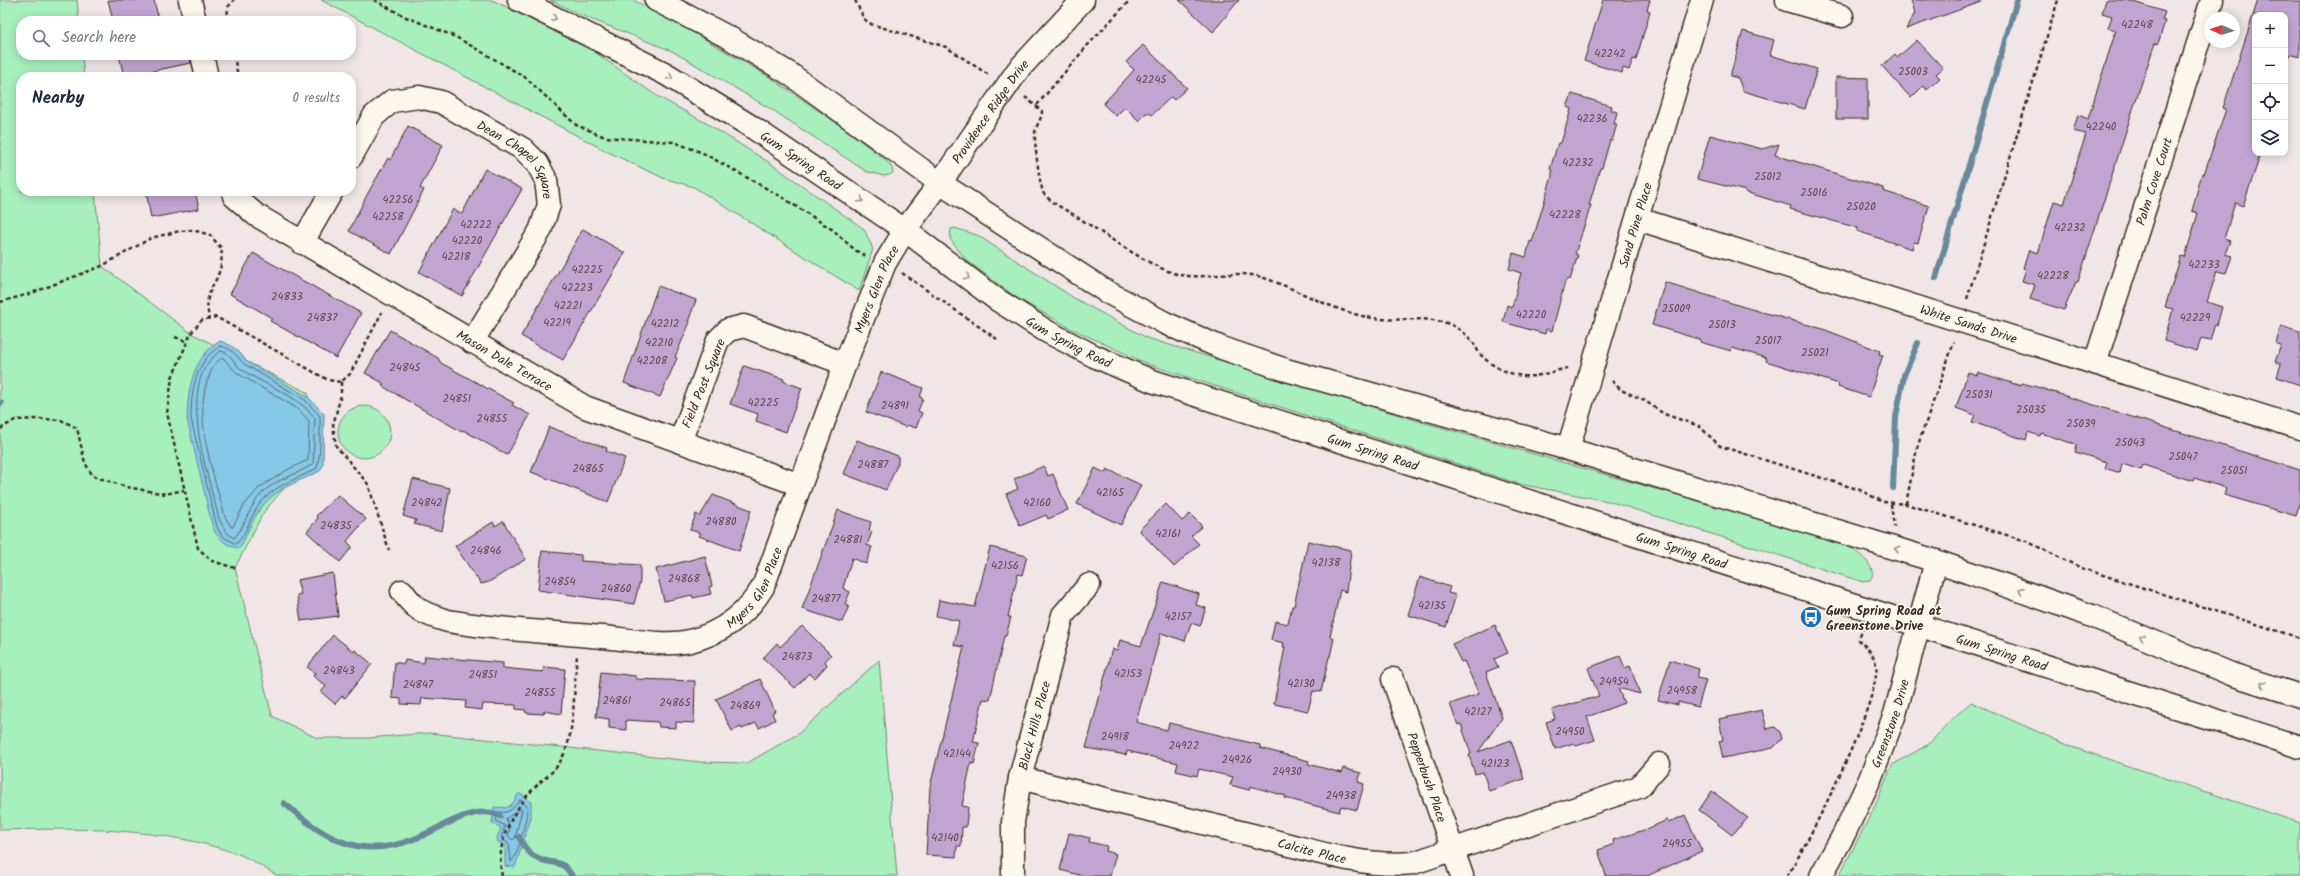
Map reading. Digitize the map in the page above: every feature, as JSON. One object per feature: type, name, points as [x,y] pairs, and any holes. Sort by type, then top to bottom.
[{"type":"street","points":[[190,0],[194,16]]},
{"type":"street","name":"Gum Spring Road","points":[[519,0],[666,74],[752,127],[905,230],[996,299],[1046,330],[1094,356],[1152,381],[1863,606],[1917,626],[2300,747]]},
{"type":"street","points":[[656,0],[728,36],[790,74],[940,183],[1108,292],[1164,323],[1222,348],[1286,370],[1568,449],[1936,561],[2092,616],[2231,674],[2300,696]]},
{"type":"street","name":"Providence Ridge Drive","points":[[905,230],[940,183],[1018,70],[1083,0]]},
{"type":"street","name":"Sand Pine Place","points":[[1568,449],[1702,0]]},
{"type":"street","points":[[1787,0],[1842,16]]},
{"type":"street","name":"Palm Cove Court","points":[[2095,363],[2212,0]]},
{"type":"street","points":[[203,60],[205,72]]},
{"type":"street","name":"Dean Chapel Square","points":[[356,148],[374,116],[392,101],[419,96],[440,102],[523,149],[537,163],[546,180],[550,205],[540,231],[472,342]]},
{"type":"street","name":"Mason Dale Terrace","points":[[234,196],[256,215],[302,243],[585,407],[800,485]]},
{"type":"street","points":[[302,243],[329,196]]},
{"type":"street","name":"White Sands Drive","points":[[1638,218],[2300,428]]},
{"type":"street","name":"Myers Glen Place","points":[[402,591],[412,606],[425,615],[448,621],[649,641],[688,642],[724,628],[739,618],[754,603],[763,587],[845,364],[885,263],[905,230]]},
{"type":"street","name":"Field Post Square","points":[[680,442],[718,340],[728,330],[744,326],[845,364]]},
{"type":"street","name":"Greenstone Drive","points":[[1821,876],[1844,834],[1870,779],[1895,714],[1917,626],[1936,561]]},
{"type":"street","name":"Black Hills Place","points":[[1014,876],[1013,822],[1020,778],[1063,615],[1089,585]]},
{"type":"street","name":"Pepperbush Place","points":[[1393,679],[1462,876]]},
{"type":"street","name":"Calcite Place","points":[[1020,778],[1307,849],[1376,864],[1414,863],[1639,787],[1659,764]]},
{"type":"path","points":[[227,16],[228,7],[234,0]]},
{"type":"path","points":[[374,0],[406,17],[456,37],[525,78],[576,125],[605,138],[674,142],[703,153],[780,196],[833,230],[854,250],[872,256]]},
{"type":"path","points":[[855,0],[864,18],[871,24],[946,47],[996,79]]},
{"type":"path","points":[[1038,105],[1086,46],[1130,0]]},
{"type":"path","points":[[1967,299],[2058,0]]},
{"type":"path","points":[[235,60],[237,72]]},
{"type":"path","points":[[1021,95],[1038,105],[1042,111],[1042,117],[1035,132],[1035,141],[1038,157],[1039,181],[1046,196],[1126,248],[1172,273],[1184,276],[1230,273],[1253,275],[1290,286],[1311,298],[1361,316],[1383,319],[1416,318],[1442,322],[1455,327],[1474,344],[1482,357],[1493,365],[1523,376],[1537,375],[1569,368]]},
{"type":"path","points":[[0,302],[29,294],[102,266],[151,238],[180,231],[193,230],[210,235],[222,249],[221,265],[209,290],[206,305],[209,318]]},
{"type":"path","points":[[901,272],[997,339]]},
{"type":"path","points":[[385,306],[350,374],[341,382],[341,395],[333,425],[336,446],[368,484],[389,550]]},
{"type":"path","points":[[235,568],[212,561],[198,548],[167,413],[172,378],[191,333],[202,320],[216,317],[328,380],[341,382]]},
{"type":"path","points":[[175,337],[188,342]]},
{"type":"path","points":[[1906,504],[1917,448],[1954,342]]},
{"type":"path","points":[[1612,381],[1621,390],[1644,400],[1664,414],[1699,426],[1720,446],[1860,490],[1878,500],[1891,504],[1906,504],[2026,541],[2081,568],[2300,638]]},
{"type":"path","points":[[0,429],[16,420],[61,420],[77,428],[85,464],[93,476],[127,487],[165,494],[184,490]]},
{"type":"path","points":[[1891,504],[1893,534]]},
{"type":"path","points":[[1787,876],[1828,800],[1851,750],[1875,684],[1876,664],[1868,647],[1858,640],[1863,630]]},
{"type":"path","points":[[502,876],[500,858],[502,843],[509,825],[526,798],[535,787],[552,774],[567,746],[578,652]]},
{"type":"green space","points":[[0,0],[77,0],[79,16],[16,16],[16,60],[82,60],[84,72],[16,72],[16,196],[95,196],[102,266],[191,333],[308,393],[312,455],[263,513],[235,568],[272,716],[317,738],[368,738],[429,733],[701,762],[747,763],[798,734],[879,660],[897,876],[278,876],[238,854],[209,845],[150,834],[120,831],[60,829],[0,830]]},
{"type":"green space","points":[[321,0],[492,0],[579,41],[657,96],[706,123],[770,163],[864,229],[873,249],[859,291],[694,187],[663,178],[608,152],[356,19],[356,16],[351,16]]},
{"type":"green space","points":[[550,0],[633,0],[667,17],[771,78],[841,126],[887,161],[892,168],[893,173],[883,176],[867,172],[774,111],[672,51],[583,16]]},
{"type":"green space","points":[[955,228],[977,235],[1074,298],[1147,338],[1422,422],[1659,490],[1672,491],[1846,545],[1866,560],[1872,570],[1872,575],[1870,580],[1863,582],[1608,501],[1519,484],[1150,365],[1070,328],[1017,298],[966,260],[950,239],[951,229]]},
{"type":"green space","points":[[359,406],[369,406],[383,413],[390,427],[390,437],[383,451],[369,458],[359,458],[349,454],[342,447],[338,437],[338,427],[342,417],[349,410]]},
{"type":"green space","points":[[1971,702],[2072,747],[2300,823],[2300,876],[1839,876],[1874,808],[1892,765],[1929,744],[1947,724]]},
{"type":"water","points":[[220,341],[235,348],[246,361],[308,397],[324,414],[323,464],[320,471],[286,487],[268,500],[256,516],[240,548],[231,546],[224,542],[213,529],[187,419],[190,386],[193,375],[203,356]]},
{"type":"water","points":[[518,794],[522,794],[531,802],[531,818],[515,867],[505,866],[505,845],[498,842],[497,838],[501,828],[492,823],[494,807],[503,808],[511,805]]},
{"type":"building","points":[[108,0],[154,0],[158,16],[112,16]]},
{"type":"building","points":[[1179,0],[1239,0],[1213,32]]},
{"type":"building","points":[[1603,0],[1650,0],[1647,10],[1650,11],[1636,60],[1633,59],[1629,70],[1623,68],[1622,73],[1584,61]]},
{"type":"building","points":[[1911,0],[1980,0],[1981,2],[1906,29],[1915,13]]},
{"type":"building","points":[[2106,0],[2127,0],[2165,12],[2162,20],[2165,21],[2158,44],[2155,43],[2133,109],[2078,282],[2076,282],[2064,310],[2030,299],[2035,285],[2022,281],[2026,269],[2023,268],[2029,250],[2038,253],[2054,201],[2064,204],[2086,134],[2073,131],[2078,115],[2088,119],[2116,30],[2108,28],[2112,16],[2102,13]]},
{"type":"building","points":[[2258,0],[2300,0],[2300,57],[2290,54],[2288,61],[2288,12],[2254,12]]},
{"type":"building","points":[[2252,19],[2252,156],[2260,156],[2243,206],[2235,203],[2224,239],[2230,241],[2225,254],[2232,256],[2226,273],[2217,271],[2207,302],[2222,307],[2217,325],[2215,324],[2210,341],[2201,339],[2197,351],[2164,341],[2173,309],[2165,307],[2181,256],[2185,257],[2198,213],[2192,211],[2202,173],[2204,174],[2226,109],[2223,108]]},
{"type":"building","points":[[1743,31],[1774,40],[1770,55],[1817,69],[1805,109],[1743,91],[1738,78],[1730,76]]},
{"type":"building","points":[[1917,40],[1943,68],[1936,74],[1940,78],[1927,90],[1923,86],[1911,98],[1882,66],[1895,54],[1898,57]]},
{"type":"building","points":[[1143,45],[1187,88],[1174,100],[1171,97],[1152,115],[1146,113],[1139,121],[1125,107],[1116,116],[1103,104],[1134,70],[1126,62]]},
{"type":"building","points":[[120,60],[191,60],[191,63],[148,72],[123,72]]},
{"type":"building","points":[[1836,77],[1868,78],[1868,119],[1836,119]]},
{"type":"building","points":[[1572,94],[1612,106],[1611,110],[1617,112],[1614,124],[1617,124],[1612,141],[1610,140],[1602,168],[1600,168],[1589,205],[1591,205],[1575,254],[1578,255],[1570,280],[1567,279],[1565,282],[1552,331],[1546,329],[1545,334],[1503,322],[1507,305],[1512,307],[1521,273],[1509,269],[1513,253],[1526,257],[1530,241],[1532,242],[1552,176],[1552,170],[1550,169],[1558,143],[1561,143],[1571,109],[1567,107]]},
{"type":"building","points":[[408,126],[443,145],[420,188],[424,190],[391,254],[349,231],[368,193],[388,158],[390,160]]},
{"type":"building","points":[[1710,135],[1762,149],[1779,144],[1775,155],[1883,188],[1883,191],[1929,206],[1918,243],[1914,242],[1912,249],[1857,231],[1858,228],[1790,209],[1791,206],[1745,192],[1746,191],[1697,179]]},
{"type":"building","points":[[485,169],[522,189],[462,296],[419,272],[453,209],[462,214]]},
{"type":"building","points":[[147,196],[196,196],[199,209],[151,218]]},
{"type":"building","points":[[583,229],[625,253],[563,360],[521,336]]},
{"type":"building","points":[[253,253],[361,313],[336,358],[270,321],[272,318],[230,294]]},
{"type":"building","points":[[1665,282],[1744,307],[1823,329],[1880,351],[1879,354],[1883,355],[1869,397],[1838,387],[1839,384],[1766,361],[1767,358],[1732,348],[1731,351],[1652,325]]},
{"type":"building","points":[[658,286],[696,300],[688,322],[690,322],[675,357],[677,358],[660,397],[624,383]]},
{"type":"building","points":[[2281,326],[2300,332],[2300,385],[2277,377],[2281,364],[2275,362],[2281,345],[2276,344]]},
{"type":"building","points":[[390,330],[438,358],[441,363],[514,403],[512,405],[530,415],[507,455],[463,430],[462,432],[382,386],[383,383],[365,373]]},
{"type":"building","points":[[744,366],[784,379],[783,381],[802,388],[786,432],[756,421],[758,414],[730,404]]},
{"type":"building","points":[[881,372],[923,388],[920,397],[923,399],[918,411],[922,413],[916,428],[907,425],[906,427],[866,412]]},
{"type":"building","points":[[1968,372],[1977,375],[1978,372],[2021,386],[2022,383],[2037,387],[2300,470],[2300,501],[2296,516],[2224,495],[2226,488],[2194,478],[2193,481],[2143,465],[2141,470],[2122,464],[2120,473],[2105,468],[2107,462],[2075,452],[2077,445],[2041,433],[2040,436],[2028,432],[2026,440],[1972,422],[1975,415],[1956,408]]},
{"type":"building","points":[[549,427],[607,448],[606,451],[625,458],[608,502],[531,472]]},
{"type":"building","points":[[857,440],[898,456],[898,463],[886,490],[844,474]]},
{"type":"building","points":[[1044,466],[1048,476],[1053,474],[1068,510],[1048,519],[1046,515],[1020,526],[1006,494],[1018,489],[1014,479]]},
{"type":"building","points":[[1095,468],[1105,473],[1107,469],[1141,485],[1121,525],[1077,504]]},
{"type":"building","points":[[413,479],[450,488],[442,531],[414,524],[416,520],[403,516]]},
{"type":"building","points":[[338,495],[366,519],[347,541],[352,547],[340,562],[307,532],[318,518],[316,516]]},
{"type":"building","points":[[713,495],[751,510],[739,551],[699,536],[701,533],[690,530],[696,514],[700,516]]},
{"type":"building","points":[[1166,504],[1182,521],[1190,514],[1202,526],[1191,536],[1199,544],[1174,567],[1139,530]]},
{"type":"building","points":[[838,510],[871,522],[869,531],[872,532],[867,545],[872,547],[866,564],[852,558],[843,588],[850,592],[845,604],[849,606],[842,622],[802,609]]},
{"type":"building","points":[[503,521],[526,559],[489,582],[481,584],[455,546],[493,522],[495,526]]},
{"type":"building","points":[[1308,541],[1351,550],[1346,592],[1340,590],[1330,637],[1334,638],[1321,692],[1313,691],[1308,711],[1274,704],[1285,647],[1283,647],[1284,643],[1271,640],[1275,621],[1288,624],[1292,606],[1294,606]]},
{"type":"building","points":[[990,547],[1027,556],[1022,575],[1018,574],[1008,617],[1011,617],[1006,636],[1004,636],[990,700],[983,699],[973,742],[979,743],[974,764],[971,763],[962,806],[968,807],[966,827],[962,827],[961,846],[957,846],[956,857],[926,855],[930,787],[964,647],[954,645],[959,621],[936,616],[939,600],[975,607]]},
{"type":"building","points":[[542,551],[581,555],[581,561],[640,565],[640,581],[634,604],[538,590]]},
{"type":"building","points":[[705,556],[712,586],[709,587],[711,594],[693,598],[692,595],[664,601],[656,569]]},
{"type":"building","points":[[333,573],[338,616],[301,621],[297,595],[301,594],[297,580]]},
{"type":"building","points":[[1420,577],[1450,587],[1448,593],[1456,595],[1446,627],[1408,615]]},
{"type":"building","points":[[1163,582],[1199,594],[1196,605],[1206,608],[1200,626],[1191,623],[1185,641],[1161,633],[1136,722],[1167,730],[1169,723],[1260,745],[1260,748],[1309,761],[1308,764],[1342,773],[1343,768],[1361,773],[1358,782],[1364,784],[1357,810],[1341,806],[1339,812],[1285,798],[1286,796],[1250,786],[1249,790],[1230,785],[1233,777],[1199,769],[1197,776],[1176,771],[1178,763],[1127,751],[1126,755],[1086,748],[1112,649],[1117,651],[1120,640],[1141,646]]},
{"type":"building","points":[[1495,625],[1508,653],[1494,659],[1498,667],[1486,672],[1502,718],[1478,752],[1511,740],[1524,779],[1489,791],[1483,772],[1475,774],[1469,755],[1471,754],[1461,724],[1458,725],[1450,704],[1479,694],[1464,661],[1461,662],[1452,644]]},
{"type":"building","points":[[802,626],[831,655],[825,661],[827,665],[815,678],[809,673],[795,688],[763,658],[777,643],[780,647]]},
{"type":"building","points":[[333,635],[372,664],[345,698],[342,696],[335,704],[321,692],[326,686],[313,676],[315,673],[307,667]]},
{"type":"building","points":[[425,656],[503,663],[503,668],[543,672],[544,667],[565,669],[561,714],[544,711],[544,714],[526,713],[525,710],[516,709],[516,705],[483,704],[482,710],[465,708],[466,701],[422,698],[421,705],[401,704],[401,699],[392,698],[395,662],[404,664],[405,660],[424,663]]},
{"type":"building","points":[[1620,656],[1625,668],[1630,666],[1640,694],[1618,688],[1624,703],[1587,717],[1595,740],[1576,746],[1574,743],[1555,749],[1546,722],[1555,719],[1552,710],[1599,696],[1588,668]]},
{"type":"building","points":[[1670,660],[1699,669],[1697,678],[1706,680],[1698,707],[1678,702],[1678,705],[1658,700]]},
{"type":"building","points":[[601,672],[636,676],[636,679],[695,681],[694,723],[676,722],[676,728],[659,727],[658,722],[626,720],[626,730],[609,728],[609,719],[596,717]]},
{"type":"building","points":[[760,679],[775,711],[772,713],[775,720],[759,728],[756,723],[742,729],[741,727],[732,731],[716,699]]},
{"type":"building","points":[[1762,710],[1767,729],[1775,727],[1780,732],[1782,739],[1773,748],[1723,758],[1719,741],[1723,740],[1719,719]]},
{"type":"building","points":[[1712,791],[1748,818],[1732,835],[1699,810]]},
{"type":"building","points":[[1685,815],[1702,851],[1647,876],[1606,876],[1598,850],[1614,844],[1613,840],[1647,829],[1667,820],[1668,823]]},
{"type":"building","points":[[1069,833],[1090,838],[1089,842],[1107,846],[1106,851],[1116,854],[1110,876],[1083,876],[1060,870]]},
{"type":"waterway","points":[[1936,278],[2017,0]]},
{"type":"waterway","points":[[1893,488],[1896,417],[1904,375],[1918,343]]},
{"type":"waterway","points":[[284,803],[300,817],[327,835],[337,840],[357,846],[371,848],[386,847],[407,841],[468,815],[490,813],[500,816]]},
{"type":"waterway","points":[[519,837],[529,852],[543,860],[564,866],[572,876]]},
{"type":"place","name":"Gum Spring Road at Greenstone Drive","points":[[1811,617]]}]
